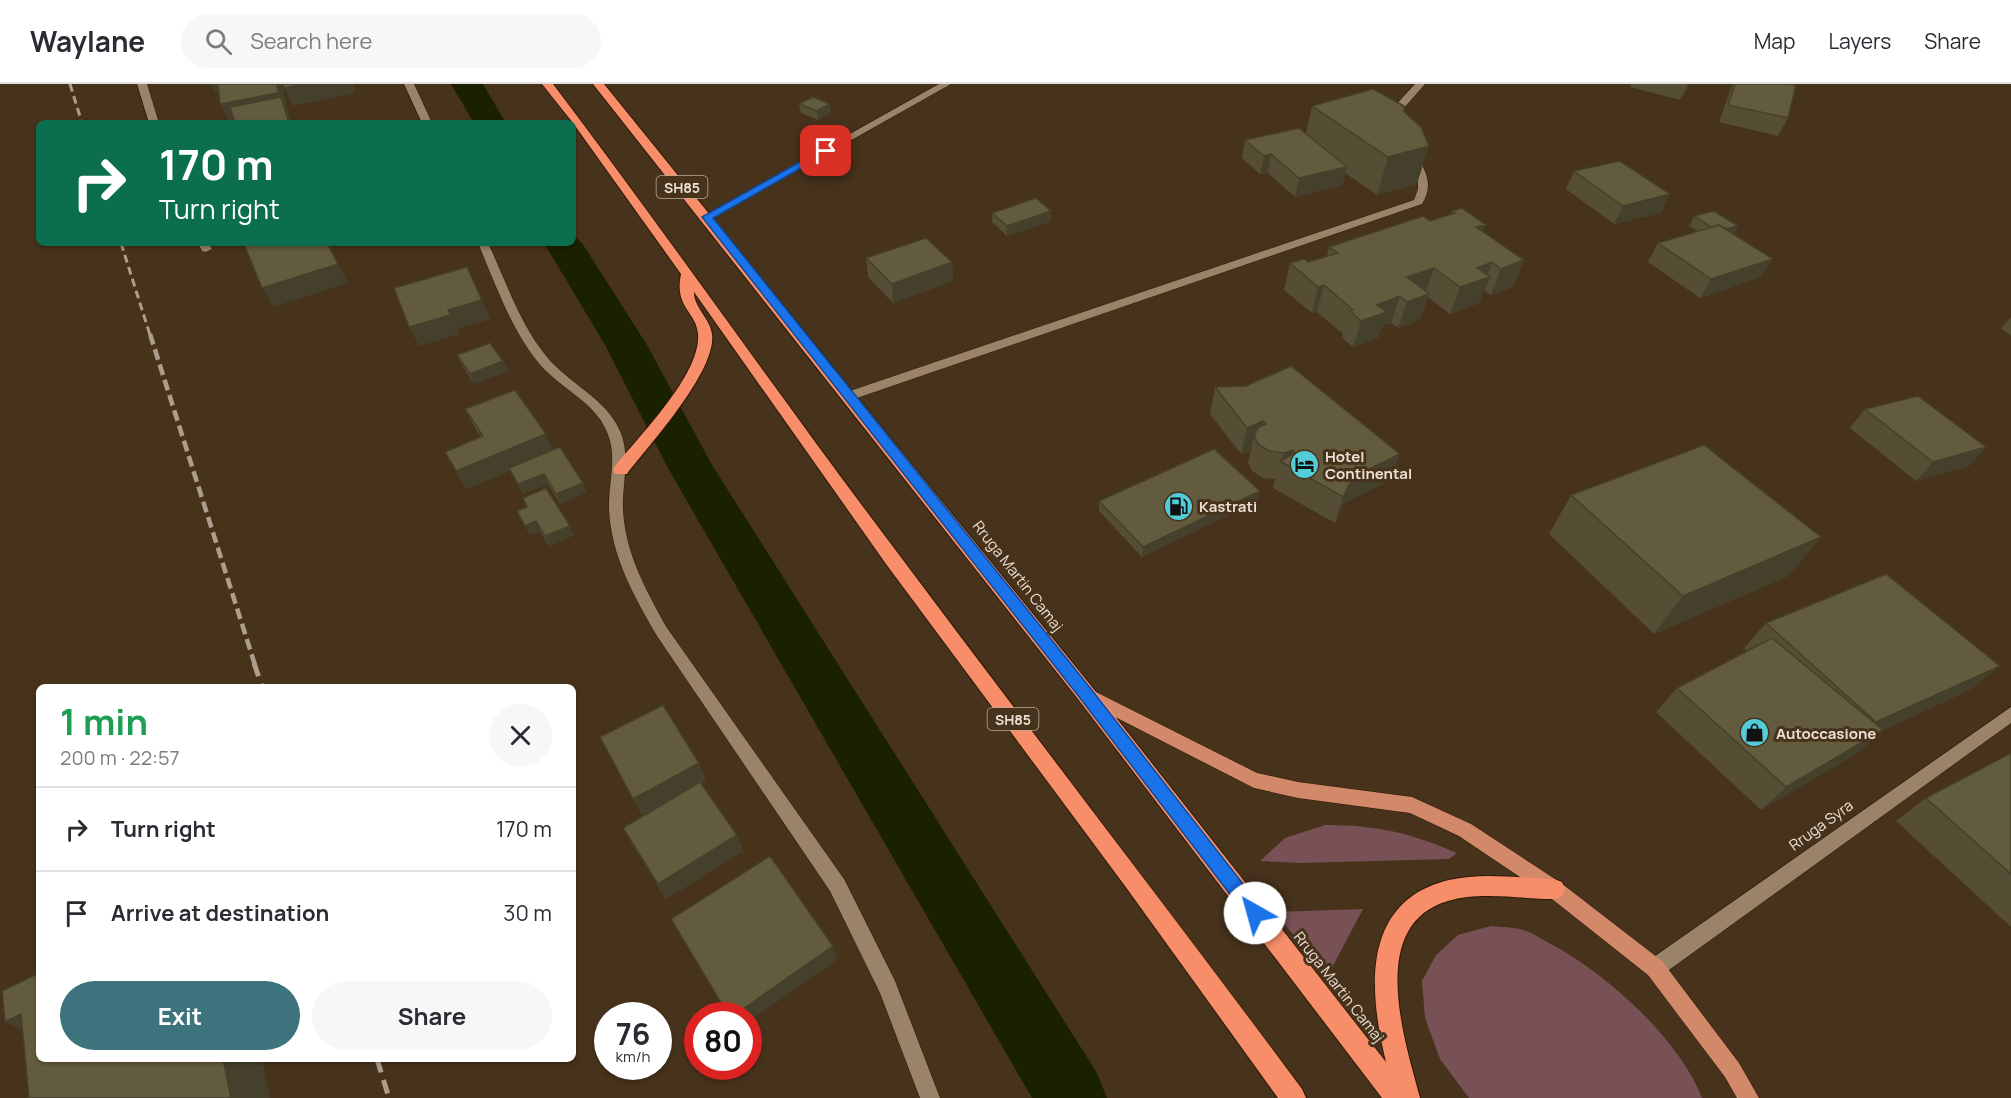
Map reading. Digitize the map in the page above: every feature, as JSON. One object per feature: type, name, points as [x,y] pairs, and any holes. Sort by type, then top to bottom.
[{"type":"highway","name":"SH85","points":[[547,84],[573,120]]},
{"type":"highway","name":"Rruga Martin Camaj","points":[[598,84],[707,217],[1086,693],[1398,1098]]},
{"type":"highway","name":"SH85","points":[[576,124],[892,560],[1133,879],[1293,1098]]},
{"type":"highway","points":[[621,470],[684,390],[705,350],[705,331],[687,300],[687,275]]},
{"type":"highway","points":[[1407,1098],[1387,1011],[1384,969],[1394,930],[1413,907],[1440,892],[1484,888],[1554,889]]},
{"type":"main road","points":[[1086,693],[1254,780],[1298,790],[1412,805],[1465,830],[1554,889],[1655,968],[1732,1070],[1749,1098]]},
{"type":"street","points":[[142,84],[153,120]]},
{"type":"street","points":[[409,84],[426,120]]},
{"type":"street","points":[[707,217],[946,84]]},
{"type":"street","points":[[849,396],[1418,202],[1425,191],[1424,177],[1402,139],[1395,120],[1398,108],[1420,84]]},
{"type":"street","points":[[484,246],[528,339],[552,371],[588,400],[614,431],[621,470],[616,509],[621,553],[638,590],[662,632],[837,885],[888,988],[930,1098]]},
{"type":"street","name":"Rruga Syra","points":[[1655,968],[2011,714]]},
{"type":"shaded area","points":[[1325,825],[1361,827],[1408,835],[1457,853],[1449,859],[1299,863],[1260,861],[1285,838]]},
{"type":"shaded area","points":[[1363,909],[1327,977],[1275,912]]},
{"type":"shaded area","points":[[1491,926],[1515,928],[1532,934],[1569,955],[1615,988],[1658,1030],[1676,1052],[1702,1098],[1469,1098],[1440,1059],[1425,1018],[1422,981],[1436,955],[1458,935]]},
{"type":"building","points":[[218,84],[277,84],[278,93],[220,104]]},
{"type":"building","points":[[283,84],[304,84],[284,88]]},
{"type":"building","points":[[1735,84],[1796,85],[1788,118],[1728,105]]},
{"type":"building","points":[[1373,89],[1404,106],[1404,112],[1421,127],[1429,146],[1388,157],[1312,106]]},
{"type":"building","points":[[281,97],[288,120],[234,120],[230,107]]},
{"type":"building","points":[[813,97],[830,104],[817,111],[799,104]]},
{"type":"building","points":[[1299,128],[1347,167],[1299,178],[1271,154],[1264,156],[1245,140]]},
{"type":"building","points":[[1620,161],[1670,194],[1623,206],[1574,171]]},
{"type":"building","points":[[1036,198],[1051,211],[1007,226],[992,213]]},
{"type":"building","points":[[1462,208],[1486,225],[1476,227],[1524,260],[1501,269],[1492,262],[1477,268],[1490,277],[1460,287],[1434,268],[1407,277],[1429,294],[1407,302],[1400,296],[1377,305],[1387,312],[1361,321],[1350,311],[1353,310],[1324,285],[1318,287],[1290,263],[1304,259],[1308,262],[1338,253],[1329,247],[1423,216],[1430,221],[1455,213],[1452,211]]},
{"type":"building","points":[[1714,211],[1738,226],[1726,229],[1719,225],[1711,227],[1694,216]]},
{"type":"building","points":[[1719,225],[1773,259],[1711,279],[1658,243]]},
{"type":"building","points":[[926,238],[952,262],[892,284],[866,258]]},
{"type":"building","points":[[245,246],[329,246],[338,264],[262,288]]},
{"type":"building","points":[[467,267],[482,300],[448,310],[451,315],[409,327],[394,288]]},
{"type":"building","points":[[490,343],[503,361],[470,374],[457,355]]},
{"type":"building","points":[[1291,366],[1400,454],[1353,477],[1343,497],[1280,461],[1295,453],[1293,450],[1284,453],[1269,451],[1258,444],[1254,435],[1259,427],[1266,424],[1263,421],[1247,428],[1215,387],[1246,386]]},
{"type":"building","points":[[515,390],[546,434],[456,471],[445,452],[483,436],[465,409]]},
{"type":"building","points":[[1918,396],[1986,447],[1933,462],[1865,409]]},
{"type":"building","points":[[1704,445],[1821,537],[1683,596],[1571,495]]},
{"type":"building","points":[[560,447],[583,483],[556,494],[544,474],[518,484],[509,468]]},
{"type":"building","name":"Kastrati","points":[[1214,449],[1260,491],[1143,547],[1099,501]]},
{"type":"building","points":[[546,488],[570,526],[545,536],[536,521],[525,526],[517,511],[527,507],[523,498]]},
{"type":"building","points":[[1886,574],[2000,666],[1876,722],[1766,623]]},
{"type":"building","name":"Autoccasione","points":[[1772,638],[1883,730],[1786,787],[1677,688]]},
{"type":"building","points":[[663,705],[699,763],[633,799],[600,737]]},
{"type":"building","points":[[2011,753],[2011,874],[1926,798]]},
{"type":"building","points":[[700,782],[737,835],[658,884],[623,828]]},
{"type":"building","points":[[770,856],[833,946],[753,1002],[721,1002],[671,919]]},
{"type":"building","points":[[36,974],[36,1062],[224,1062],[231,1098],[29,1098],[21,1014],[5,1022],[2,991]]},
{"type":"waterway","points":[[467,84],[488,120]]},
{"type":"waterway","points":[[565,246],[626,345],[692,470],[1072,1098]]},
{"type":"railway","points":[[70,84],[81,120]]},
{"type":"railway","points":[[122,246],[150,335]]},
{"type":"railway","points":[[150,334],[255,665]]},
{"type":"railway","points":[[254,663],[261,684]]},
{"type":"railway","points":[[378,1062],[389,1098]]},
{"type":"place","name":"Hotel Continental","points":[[1304,465]]},
{"type":"place","name":"Kastrati","points":[[1178,506]]},
{"type":"place","name":"Autoccasione","points":[[1755,733]]},
{"type":"route","points":[[826,151],[707,217],[1086,693],[1255,913]]}]
